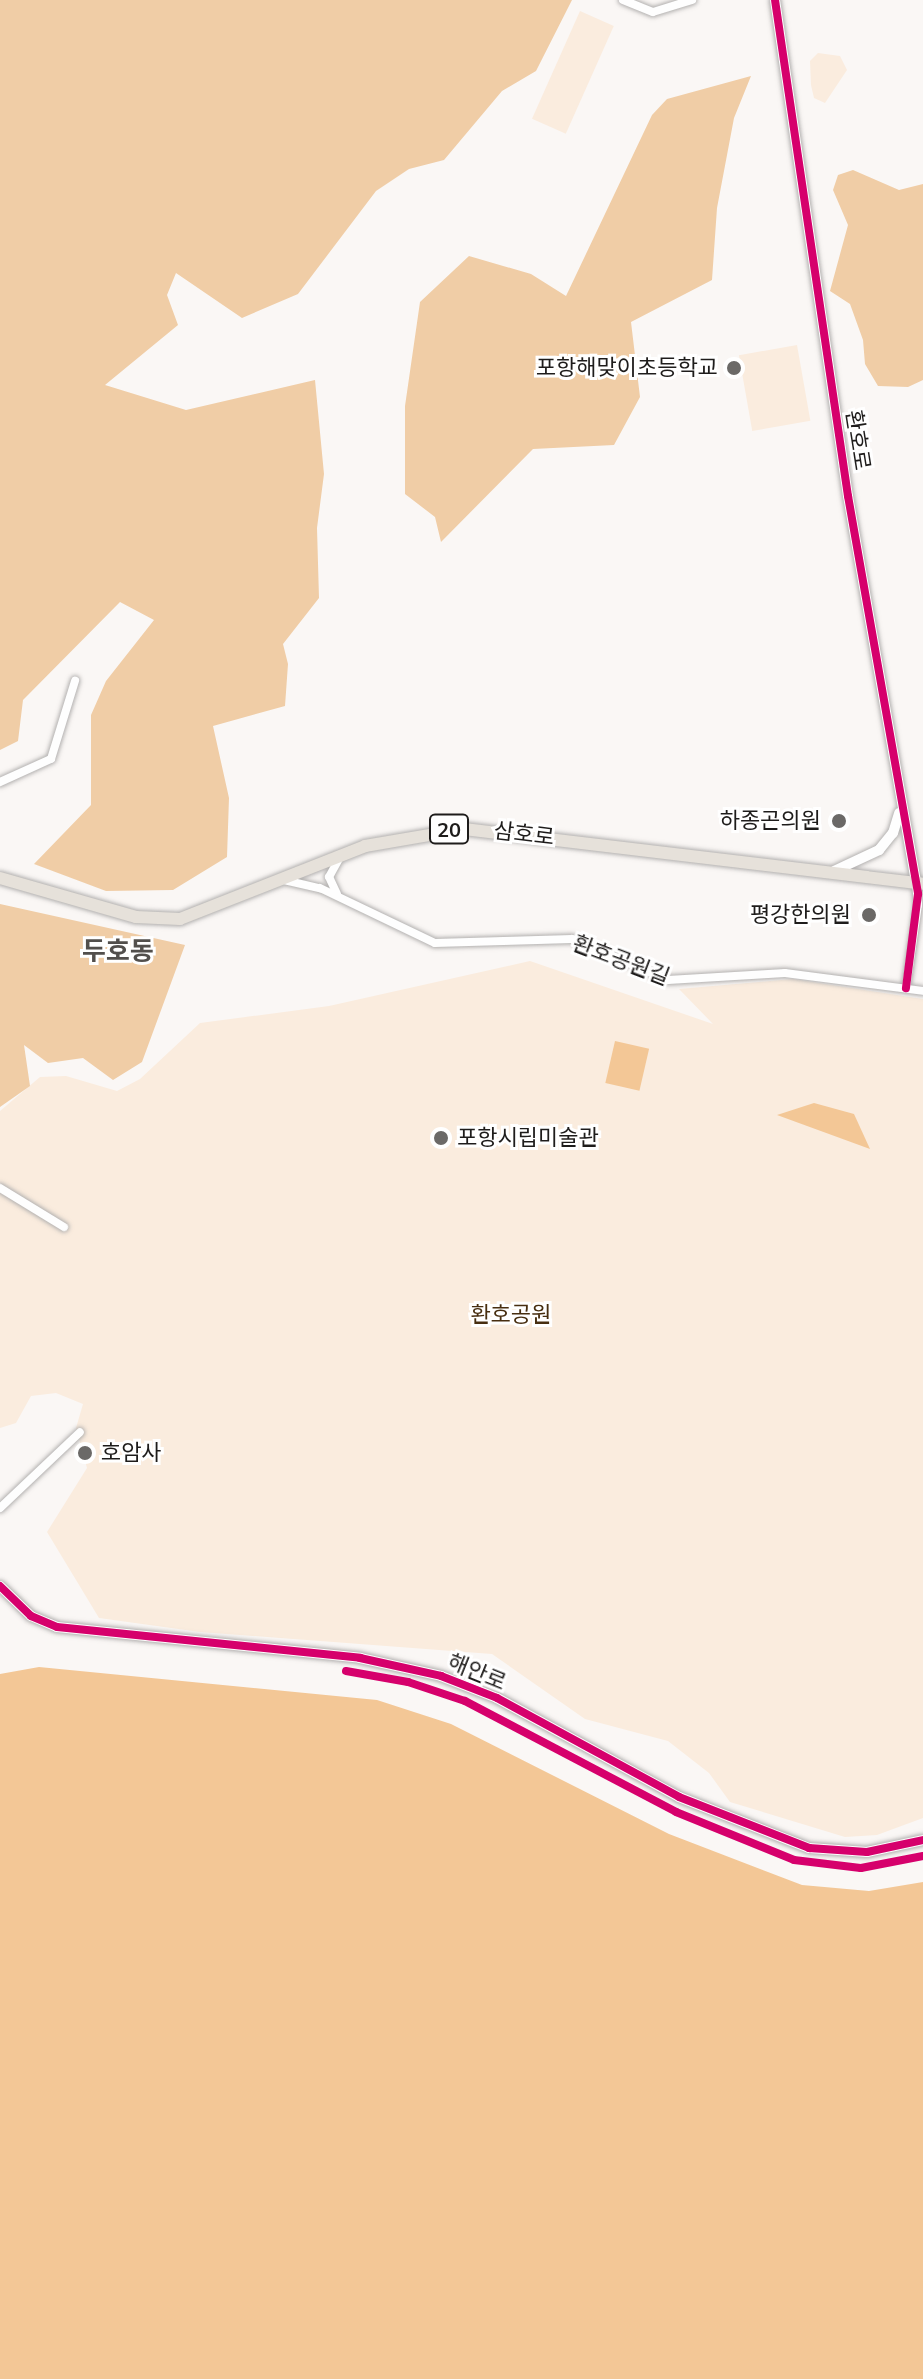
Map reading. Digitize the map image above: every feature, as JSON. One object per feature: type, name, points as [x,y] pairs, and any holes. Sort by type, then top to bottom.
[{"type":"main road","name":"삼호로","points":[[0,878],[165,921],[210,911],[345,852],[427,831],[486,829],[919,884]]},
{"type":"street","points":[[623,0],[653,12],[692,0]]},
{"type":"street","name":"환호로","points":[[775,0],[848,496],[900,808],[919,884]]},
{"type":"street","points":[[0,782],[51,759],[75,681]]},
{"type":"street","points":[[834,871],[879,850],[893,833],[900,808]]},
{"type":"street","points":[[340,897],[329,877],[345,852]]},
{"type":"street","name":"환호공원길","points":[[283,880],[340,897],[445,945],[572,939],[668,980],[785,973],[923,991]]},
{"type":"street","points":[[906,988],[919,884]]},
{"type":"street","points":[[0,1188],[64,1227]]},
{"type":"street","points":[[0,1508],[80,1432]]},
{"type":"street","name":"해안로","points":[[0,1586],[31,1616],[57,1627],[419,1668],[497,1698],[679,1797],[809,1848],[867,1852],[923,1840]]},
{"type":"green space","points":[[580,11],[614,26],[566,134],[532,119]]},
{"type":"green space","points":[[818,53],[840,56],[847,70],[825,103],[814,98],[811,85],[810,61]]},
{"type":"green space","points":[[797,345],[810,421],[752,431],[739,355]]},
{"type":"green space","name":"환호공원","points":[[530,961],[713,1024],[679,989],[793,979],[923,999],[923,1818],[877,1835],[845,1837],[730,1802],[709,1773],[668,1741],[585,1719],[492,1654],[200,1632],[99,1618],[47,1532],[87,1468],[76,1428],[83,1404],[56,1393],[31,1396],[16,1423],[0,1428],[0,1111],[40,1077],[66,1076],[117,1091],[140,1079],[200,1023],[329,1006]]},
{"type":"shaded area","points":[[0,0],[572,0],[536,71],[502,91],[444,160],[409,169],[376,191],[298,294],[242,318],[176,273],[167,295],[178,325],[105,385],[186,410],[315,380],[324,474],[317,528],[319,598],[283,644],[288,664],[285,706],[213,726],[229,798],[227,857],[173,890],[106,891],[34,864],[91,805],[91,715],[106,681],[154,620],[120,602],[23,700],[18,741],[0,750]]},
{"type":"shaded area","points":[[751,76],[734,118],[717,208],[712,280],[631,322],[640,397],[614,445],[533,449],[441,542],[435,517],[405,494],[405,406],[420,302],[469,256],[531,274],[566,296],[652,115],[667,99]]},
{"type":"shaded area","points":[[853,170],[899,190],[923,184],[923,380],[908,387],[878,386],[865,364],[863,340],[850,304],[830,291],[848,225],[833,190],[838,175]]},
{"type":"shaded area","points":[[0,904],[185,945],[142,1062],[113,1080],[83,1058],[48,1063],[24,1045],[30,1086],[0,1107]]},
{"type":"shaded area","points":[[615,1041],[649,1049],[639,1091],[605,1083]]},
{"type":"shaded area","points":[[814,1103],[854,1114],[870,1149],[777,1115]]},
{"type":"shaded area","points":[[39,1667],[377,1700],[451,1724],[669,1834],[802,1885],[869,1891],[923,1882],[923,2379],[0,2379],[0,1674]]},
{"type":"cycle path","points":[[775,0],[848,496],[918,894],[906,988]]},
{"type":"cycle path","points":[[0,1586],[31,1616],[57,1627],[360,1658],[441,1676],[497,1698],[679,1797],[809,1848],[867,1852],[923,1840]]},
{"type":"cycle path","points":[[346,1671],[408,1682],[465,1701],[676,1812],[794,1860],[861,1868],[923,1856]]},
{"type":"place","name":"포항해맞이초등학교","points":[[734,368]]},
{"type":"place","name":"하종곤의원","points":[[839,821]]},
{"type":"place","name":"평강한의원","points":[[869,915]]},
{"type":"place","name":"포항시립미술관","points":[[441,1138]]},
{"type":"place","name":"호암사","points":[[85,1453]]},
{"type":"district","name":"두호동","points":[[118,951]]}]
